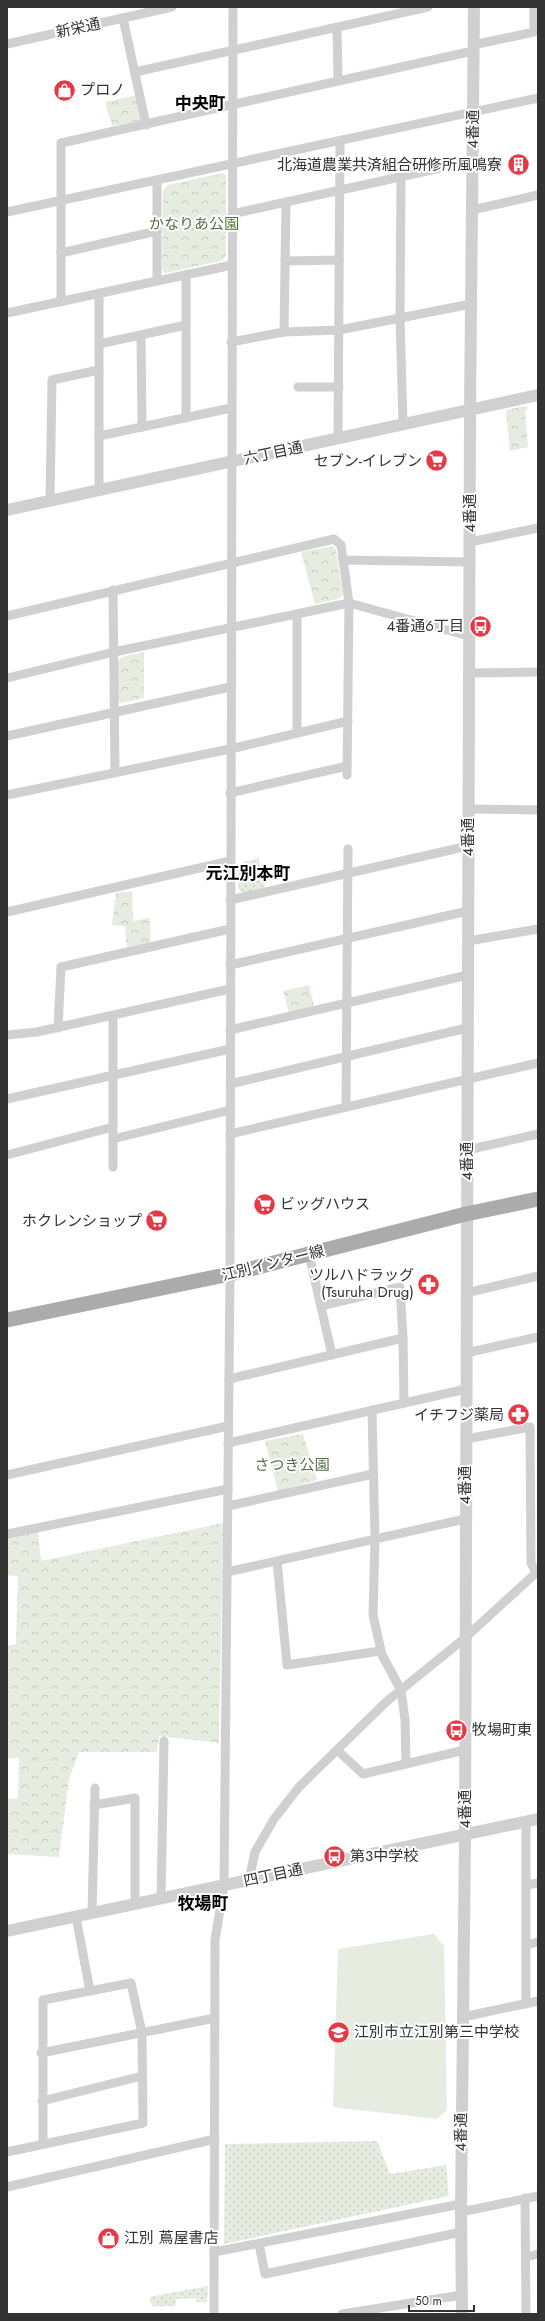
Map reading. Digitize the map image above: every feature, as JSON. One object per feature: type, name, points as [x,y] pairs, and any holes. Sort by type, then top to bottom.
[{"type":"main road","name":"江別インター線","points":[[7,1320],[230,1274],[466,1214],[538,1199]]},
{"type":"street","name":"新栄通","points":[[7,44],[172,7]]},
{"type":"street","points":[[214,2314],[215,1940],[224,1886],[230,1274],[230,562],[233,7]]},
{"type":"street","points":[[135,72],[428,7]]},
{"type":"street","name":"4番通","points":[[462,2314],[461,2208],[465,1835],[469,562],[474,7]]},
{"type":"street","points":[[61,302],[61,143],[338,82],[534,32],[534,7]]},
{"type":"street","points":[[123,18],[146,125]]},
{"type":"street","points":[[337,28],[338,82]]},
{"type":"street","points":[[7,212],[538,98]]},
{"type":"street","points":[[338,438],[340,141]]},
{"type":"street","points":[[232,214],[472,161]]},
{"type":"street","points":[[401,177],[400,318],[403,424]]},
{"type":"street","points":[[157,180],[157,281]]},
{"type":"street","points":[[472,210],[538,195]]},
{"type":"street","points":[[284,332],[286,202]]},
{"type":"street","points":[[61,253],[157,231]]},
{"type":"street","points":[[285,261],[339,260]]},
{"type":"street","points":[[7,313],[232,265]]},
{"type":"street","points":[[186,275],[186,418]]},
{"type":"street","points":[[99,294],[99,490]]},
{"type":"street","points":[[231,342],[284,332],[339,330],[471,304]]},
{"type":"street","points":[[99,344],[186,325]]},
{"type":"street","points":[[141,335],[142,427]]},
{"type":"street","points":[[50,501],[52,380],[99,370]]},
{"type":"street","points":[[298,387],[339,387]]},
{"type":"street","name":"六丁目通","points":[[7,510],[538,395]]},
{"type":"street","points":[[99,436],[231,408]]},
{"type":"street","points":[[470,542],[538,528]]},
{"type":"street","points":[[7,616],[230,562],[334,539],[340,545],[349,603],[347,771],[230,793]]},
{"type":"street","points":[[343,560],[469,562]]},
{"type":"street","points":[[113,590],[115,772]]},
{"type":"street","points":[[7,678],[114,652],[349,603],[469,636]]},
{"type":"street","points":[[297,614],[297,733]]},
{"type":"street","points":[[469,673],[538,672]]},
{"type":"street","points":[[7,736],[230,686]]},
{"type":"street","points":[[7,795],[230,749],[348,721]]},
{"type":"street","points":[[468,809],[538,810]]},
{"type":"street","points":[[230,900],[468,846]]},
{"type":"street","points":[[346,1108],[348,849]]},
{"type":"street","points":[[7,912],[230,861]]},
{"type":"street","points":[[230,965],[468,911]]},
{"type":"street","points":[[58,1028],[61,967],[230,929]]},
{"type":"street","points":[[468,941],[538,929]]},
{"type":"street","points":[[230,1030],[468,975]]},
{"type":"street","points":[[7,1035],[58,1028],[230,989]]},
{"type":"street","points":[[113,1016],[113,1167]]},
{"type":"street","points":[[230,1084],[347,1058],[467,1028]]},
{"type":"street","points":[[7,1099],[113,1077],[230,1049]]},
{"type":"street","points":[[230,1134],[538,1063]]},
{"type":"street","points":[[113,1139],[230,1110]]},
{"type":"street","points":[[7,1155],[113,1127]]},
{"type":"street","points":[[467,1150],[538,1134]]},
{"type":"street","points":[[309,1254],[332,1355]]},
{"type":"street","points":[[466,1293],[538,1276]]},
{"type":"street","points":[[321,1306],[400,1287],[403,1338],[404,1403]]},
{"type":"street","points":[[466,1353],[538,1337]]},
{"type":"street","points":[[229,1379],[403,1338]]},
{"type":"street","points":[[228,1443],[466,1389]]},
{"type":"street","points":[[372,1410],[375,1539],[373,1615],[380,1651],[401,1690],[405,1720],[406,1764]]},
{"type":"street","points":[[7,1475],[228,1426]]},
{"type":"street","points":[[249,1880],[255,1852],[274,1819],[299,1787],[401,1690],[465,1638],[537,1572],[531,1563],[530,1427],[466,1439]]},
{"type":"street","points":[[228,1506],[373,1474]]},
{"type":"street","points":[[7,1534],[228,1489]]},
{"type":"street","points":[[227,1572],[465,1519]]},
{"type":"street","points":[[277,1561],[287,1665],[380,1651]]},
{"type":"street","points":[[161,1899],[164,1741]]},
{"type":"street","points":[[337,1750],[363,1774],[465,1750]]},
{"type":"street","points":[[92,1913],[95,1788]]},
{"type":"street","points":[[94,1805],[135,1798],[135,1904]]},
{"type":"street","name":"四丁目通","points":[[7,1931],[538,1819]]},
{"type":"street","points":[[526,1821],[526,2004]]},
{"type":"street","points":[[526,1885],[538,1883]]},
{"type":"street","points":[[76,1917],[90,1991]]},
{"type":"street","points":[[526,1945],[538,1942]]},
{"type":"street","points":[[7,2152],[143,2123],[142,2033],[131,1983],[43,2000],[41,2053],[43,2144]]},
{"type":"street","points":[[463,2017],[538,2001]]},
{"type":"street","points":[[41,2053],[215,2018]]},
{"type":"street","points":[[42,2101],[142,2076]]},
{"type":"street","points":[[7,2187],[215,2139]]},
{"type":"street","points":[[214,2252],[461,2208],[538,2196]]},
{"type":"street","points":[[525,2198],[526,2314]]},
{"type":"street","points":[[259,2244],[265,2274],[461,2232]]},
{"type":"street","points":[[526,2257],[538,2254]]},
{"type":"street","points":[[342,2314],[462,2296]]},
{"type":"green space","points":[[136,95],[140,121],[112,126],[105,102]]},
{"type":"green space","name":"かなりあ公園","points":[[223,173],[226,176],[226,256],[221,261],[165,273],[162,269],[163,191],[168,185]]},
{"type":"green space","points":[[525,406],[528,407],[525,412],[528,447],[510,451],[506,410]]},
{"type":"green space","points":[[332,546],[336,550],[343,595],[338,599],[315,604],[301,552]]},
{"type":"green space","points":[[144,652],[144,698],[121,703],[118,700],[118,661],[122,657]]},
{"type":"green space","points":[[259,858],[265,888],[243,893],[238,888],[238,864]]},
{"type":"green space","points":[[132,891],[133,921],[150,918],[151,942],[127,948],[125,926],[112,925],[116,893]]},
{"type":"green space","points":[[309,985],[314,1006],[289,1013],[283,991]]},
{"type":"green space","name":"さつき公園","points":[[303,1434],[317,1480],[278,1491],[265,1441]]},
{"type":"green space","points":[[223,1523],[219,1743],[159,1736],[157,1752],[79,1752],[69,1779],[59,1857],[7,1854],[7,1799],[18,1798],[19,1758],[7,1758],[7,1646],[16,1644],[18,1576],[7,1575],[7,1538],[38,1532],[41,1561]]},
{"type":"green space","points":[[434,1934],[444,1946],[447,2110],[437,2119],[333,2107],[338,1949]]},
{"type":"green space","points":[[377,2141],[390,2174],[446,2165],[449,2196],[224,2244],[225,2144]]},
{"type":"green space","points":[[208,2286],[207,2302],[196,2302],[196,2298],[176,2299],[175,2306],[152,2306],[149,2297]]},
{"type":"place","name":"プロノ","points":[[64,90]]},
{"type":"place","name":"北海道農業共済組合研修所風鳴寮","points":[[518,165]]},
{"type":"place","name":"セブン-イレブン","points":[[437,461]]},
{"type":"place","name":"4番通6丁目","points":[[480,626]]},
{"type":"place","name":"ビッグハウス","points":[[265,1204]]},
{"type":"place","name":"ホクレンショップ","points":[[157,1221]]},
{"type":"place","name":"ツルハドラッグ (Tsuruha Drug)","points":[[429,1284]]},
{"type":"place","name":"イチフジ薬局","points":[[519,1415]]},
{"type":"place","name":"牧場町東","points":[[457,1730]]},
{"type":"place","name":"第3中学校","points":[[334,1856]]},
{"type":"place","name":"江別市立江別第三中学校","points":[[339,2032]]},
{"type":"place","name":"江別 蔦屋書店","points":[[108,2238]]},
{"type":"district","name":"中央町","points":[[200,103]]},
{"type":"district","name":"元江別本町","points":[[248,873]]},
{"type":"district","name":"牧場町","points":[[203,1903]]}]
